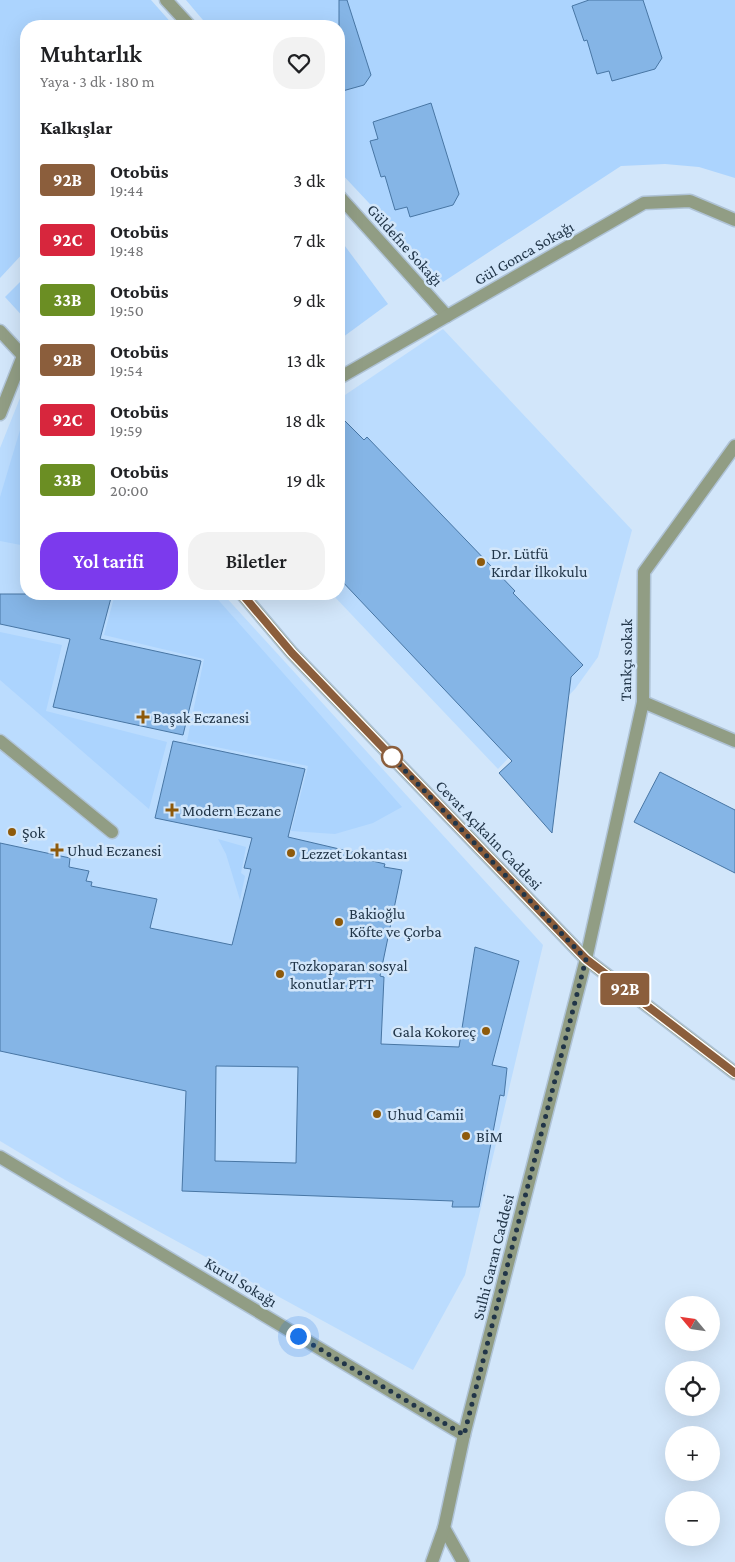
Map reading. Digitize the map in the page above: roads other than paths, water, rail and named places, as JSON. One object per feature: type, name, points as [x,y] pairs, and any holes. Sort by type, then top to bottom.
[{"type":"street","points":[[166,0],[184,20]]},
{"type":"street","name":"Gül Gonca Sokağı","points":[[345,375],[644,203],[690,201],[735,220]]},
{"type":"street","name":"Güldefne Sokağı","points":[[345,203],[446,316]]},
{"type":"street","points":[[0,331],[20,352]]},
{"type":"street","points":[[0,414],[20,368]]},
{"type":"street","name":"Tankçı sokak","points":[[586,959],[643,702],[644,572],[735,446]]},
{"type":"street","name":"Cevat Açıkalın Caddesi","points":[[247,600],[292,653],[586,959],[735,1073]]},
{"type":"street","points":[[643,702],[735,741]]},
{"type":"street","points":[[0,741],[112,832]]},
{"type":"street","name":"Sulhi Garan Caddesi","points":[[432,1562],[444,1528],[464,1435],[586,959]]},
{"type":"street","name":"Kurul Sokağı","points":[[0,1157],[464,1435]]},
{"type":"street","points":[[444,1528],[463,1562]]},
{"type":"place","name":"Dr. Lütfü Kırdar İlkokulu","points":[[481,562]]},
{"type":"place","name":"Başak Eczanesi","points":[[143,717]]},
{"type":"place","name":"Modern Eczane","points":[[172,810]]},
{"type":"place","name":"Şok","points":[[12,832]]},
{"type":"place","name":"Uhud Eczanesi","points":[[57,850]]},
{"type":"place","name":"Lezzet Lokantası","points":[[291,853]]},
{"type":"place","name":"Bakioğlu Köfte ve Çorba","points":[[339,922]]},
{"type":"place","name":"Tozkoparan sosyal konutlar PTT","points":[[280,974]]},
{"type":"place","name":"Gala Kokoreç","points":[[486,1031]]},
{"type":"place","name":"Uhud Camii","points":[[377,1114]]},
{"type":"place","name":"BİM","points":[[466,1136]]}]
